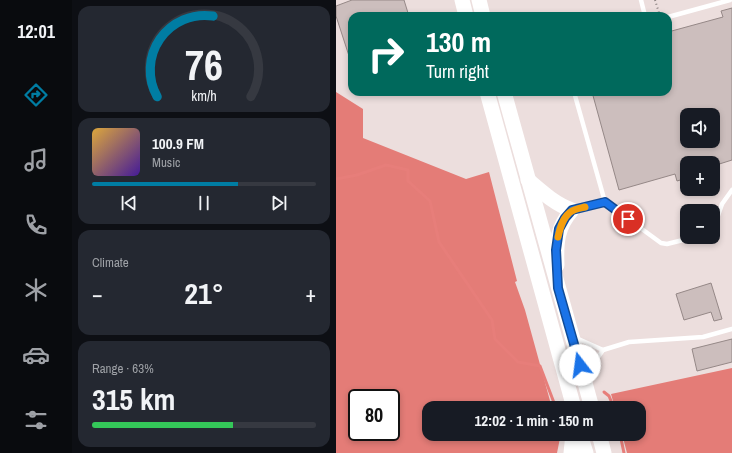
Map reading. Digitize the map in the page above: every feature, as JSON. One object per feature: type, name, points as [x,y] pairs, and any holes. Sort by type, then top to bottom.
[{"type":"highway","points":[[462,0],[465,12]]},
{"type":"highway","points":[[478,0],[482,12]]},
{"type":"highway","points":[[488,96],[571,401]]},
{"type":"highway","points":[[505,96],[590,401]]},
{"type":"highway","points":[[528,180],[550,199],[572,210],[565,218],[559,229],[556,250],[558,288]]},
{"type":"highway","points":[[571,453],[572,441]]},
{"type":"highway","points":[[582,441],[586,453]]},
{"type":"highway","points":[[601,441],[604,453]]},
{"type":"lane","points":[[641,0],[644,12]]},
{"type":"lane","points":[[672,16],[730,0]]},
{"type":"lane","points":[[575,96],[605,202],[661,243],[667,244],[680,241]]},
{"type":"lane","points":[[720,210],[722,204],[732,190]]},
{"type":"lane","points":[[572,210],[605,202]]},
{"type":"lane","points":[[584,379],[603,350],[629,342],[703,336],[732,329]]},
{"type":"lane","points":[[573,337],[603,350]]},
{"type":"path","points":[[655,0],[659,12]]},
{"type":"shaded area","points":[[336,92],[363,109],[363,138],[466,179],[489,172],[517,281],[515,282],[525,310],[550,401],[422,401],[422,441],[559,441],[557,453],[336,453]]},
{"type":"shaded area","points":[[732,368],[732,453],[627,453],[624,441],[646,441],[646,401],[613,401],[611,394]]},
{"type":"building","points":[[352,0],[404,0],[408,12],[348,12],[348,53],[336,16],[336,6]]},
{"type":"building","points":[[732,8],[732,160],[720,164],[720,156],[680,156],[680,180],[677,181],[675,174],[619,190],[593,96],[672,96],[672,31],[723,17],[721,11]]},
{"type":"building","points":[[711,283],[722,319],[714,321],[711,312],[684,320],[676,294]]},
{"type":"building","points":[[732,339],[732,362],[697,371],[692,349]]},
{"type":"waterway","points":[[336,179],[357,175],[386,165],[408,170],[408,181],[430,201],[439,242],[492,320],[495,339],[518,362],[540,366],[553,401]]},
{"type":"waterway","points":[[604,392],[609,396],[611,401]]},
{"type":"waterway","points":[[621,441],[624,453]]},
{"type":"slow traffic","points":[[558,237],[559,229],[565,218],[572,210],[585,207]]},
{"type":"route","points":[[580,365],[558,288],[556,250],[559,229],[565,218],[572,210],[605,202],[628,219]]}]
